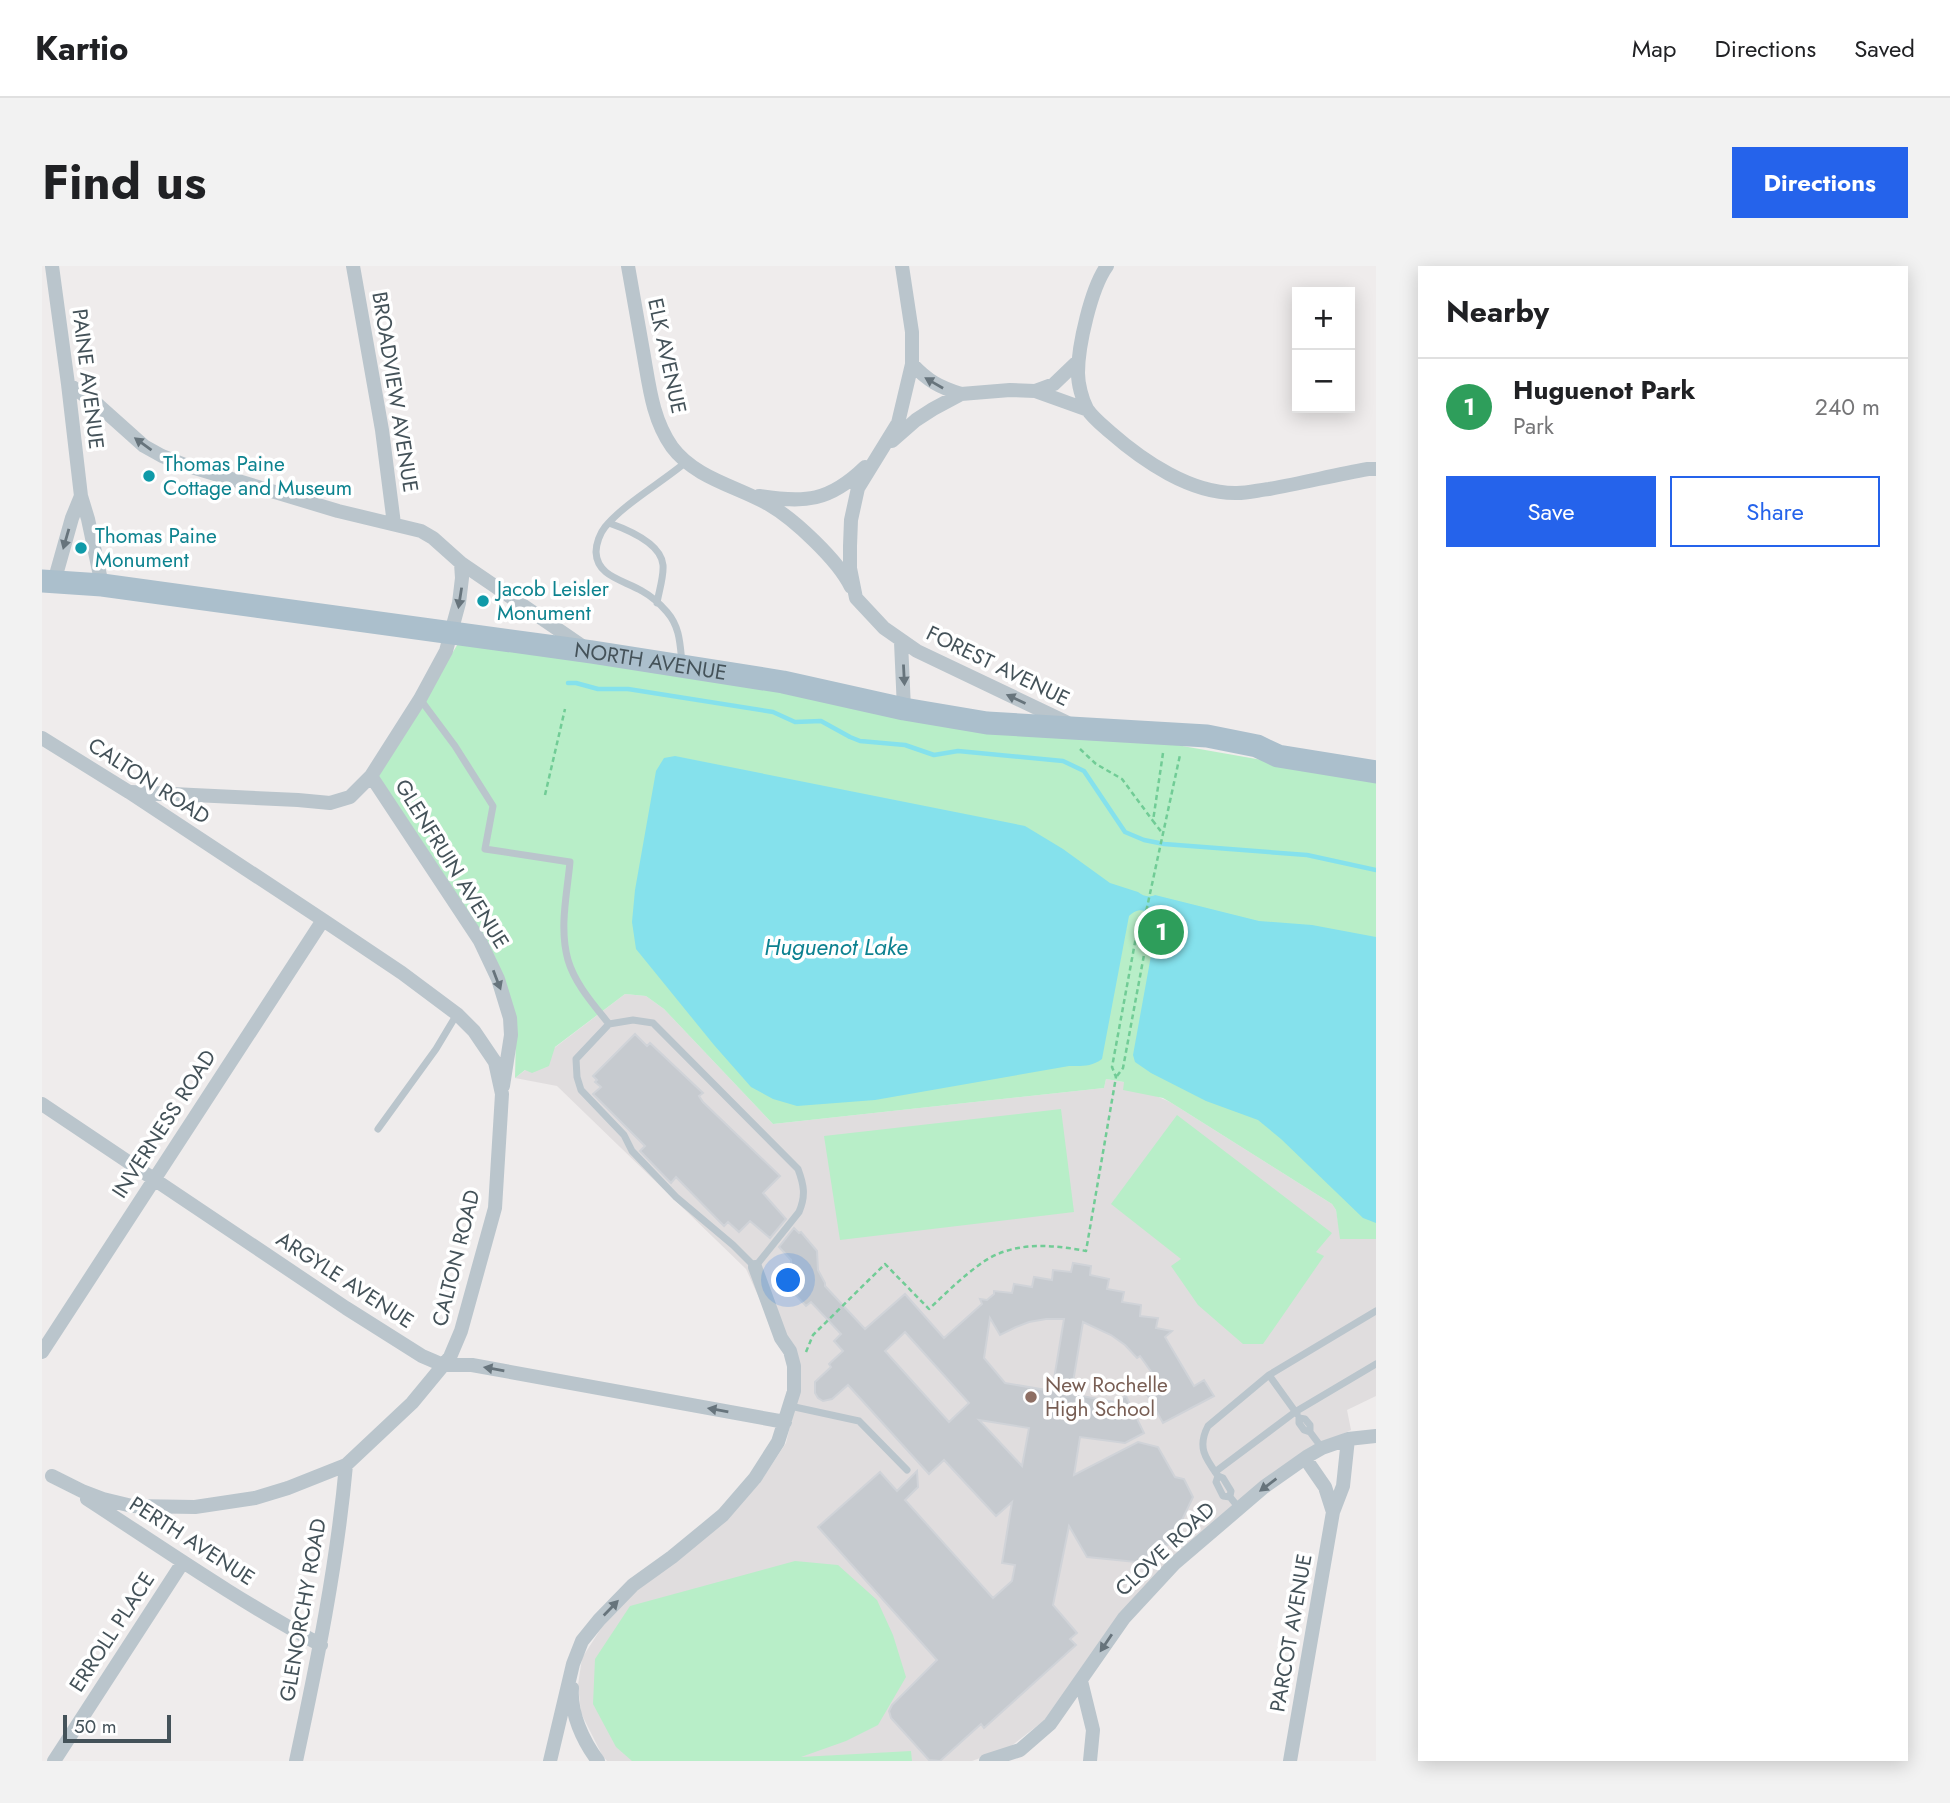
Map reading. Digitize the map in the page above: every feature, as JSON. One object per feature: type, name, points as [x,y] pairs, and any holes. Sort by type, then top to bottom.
[{"type":"main road","name":"NORTH AVENUE","points":[[48,581],[592,652],[783,682],[904,709],[1079,739],[1207,736],[1257,746],[1278,756],[1376,772]]},
{"type":"main road","name":"NORTH AVENUE","points":[[1257,746],[1282,743],[1376,758]]},
{"type":"street","name":"PAINE AVENUE","points":[[52,266],[81,496],[89,519],[102,586]]},
{"type":"street","name":"BROADVIEW AVENUE","points":[[353,266],[382,430],[394,524]]},
{"type":"street","name":"ELK AVENUE","points":[[628,266],[653,407],[673,448],[686,462],[724,485],[787,516],[824,552],[848,582],[856,598]]},
{"type":"street","points":[[856,598],[850,568],[851,520],[858,488],[898,423],[912,364],[912,332],[902,266]]},
{"type":"street","points":[[1088,410],[1078,377],[1079,362],[1093,295],[1107,266]]},
{"type":"street","points":[[1035,391],[1054,384],[1079,362]]},
{"type":"street","points":[[912,364],[925,378],[940,387],[961,394],[1035,391],[1088,410],[1128,448],[1160,468],[1209,490],[1238,494],[1368,468],[1376,469]]},
{"type":"street","points":[[68,384],[97,404],[144,446],[162,456],[338,511],[421,531],[461,563],[592,652]]},
{"type":"street","points":[[880,452],[916,420],[961,394]]},
{"type":"street","name":"ELK AVENUE","points":[[747,494],[790,500],[812,499],[853,479],[880,452]]},
{"type":"street","name":"PAINE AVENUE","points":[[48,581],[81,496]]},
{"type":"street","points":[[452,633],[460,603],[461,563]]},
{"type":"street","name":"FOREST AVENUE","points":[[856,598],[901,642],[1079,739]]},
{"type":"street","name":"GLENFRUIN AVENUE","points":[[452,633],[446,652],[420,699],[371,776],[480,941],[498,979],[510,1018],[511,1035],[502,1094]]},
{"type":"street","name":"FOREST AVENUE","points":[[901,642],[904,709]]},
{"type":"street","name":"CALTON ROAD","points":[[42,738],[323,920],[457,1014],[474,1031],[495,1062],[502,1094],[495,1208],[461,1331],[450,1357],[412,1403],[346,1465],[255,1498],[195,1507],[132,1506],[82,1492],[47,1473]]},
{"type":"street","points":[[129,792],[330,803],[350,797],[371,776]]},
{"type":"street","name":"INVERNESS ROAD","points":[[42,1352],[323,920]]},
{"type":"street","name":"ARGYLE AVENUE","points":[[42,1104],[346,1308],[422,1356],[443,1365],[472,1365],[785,1422]]},
{"type":"street","points":[[550,1761],[573,1664],[582,1641],[633,1585],[673,1557],[723,1515],[755,1478],[778,1442],[790,1406],[794,1366],[755,1267]]},
{"type":"street","name":"CLOVE ROAD","points":[[986,1761],[1020,1750],[1050,1724],[1124,1618],[1174,1564],[1264,1487],[1322,1448],[1348,1439],[1376,1436]]},
{"type":"street","name":"PARCOT AVENUE","points":[[1290,1761],[1333,1512],[1343,1486],[1348,1439]]},
{"type":"street","points":[[1305,1458],[1325,1487],[1333,1512]]},
{"type":"street","name":"GLENORCHY ROAD","points":[[296,1761],[321,1645],[341,1521],[346,1465]]},
{"type":"street","name":"PERTH AVENUE","points":[[47,1473],[183,1562],[321,1645]]},
{"type":"street","name":"ERROLL PLACE","points":[[54,1761],[183,1562]]},
{"type":"street","points":[[573,1664],[571,1697],[575,1715],[585,1740],[598,1761]]},
{"type":"street","points":[[1081,1681],[1093,1730],[1090,1761]]},
{"type":"lane","points":[[682,667],[679,633],[668,612],[644,592],[609,575],[598,565],[596,548],[602,530],[617,514],[686,462]]},
{"type":"lane","points":[[609,523],[624,528],[658,550],[663,565],[657,603]]},
{"type":"lane","points":[[420,699],[494,806],[485,849],[570,862],[564,926],[568,961],[586,994],[609,1024]]},
{"type":"lane","points":[[378,1129],[436,1049],[457,1014]]},
{"type":"lane","points":[[633,1020],[653,1023],[798,1169],[804,1191],[799,1212],[755,1267],[676,1197],[632,1151],[624,1135],[581,1090],[576,1059],[609,1024],[633,1020]]},
{"type":"lane","points":[[1239,1509],[1230,1496],[1231,1491],[1223,1478],[1216,1474],[1202,1448],[1202,1436],[1208,1426],[1269,1375],[1376,1311]]},
{"type":"lane","points":[[1216,1474],[1297,1415],[1376,1364]]},
{"type":"lane","points":[[1269,1375],[1297,1415],[1310,1424],[1310,1432],[1322,1448]]},
{"type":"lane","points":[[790,1406],[859,1421],[907,1470]]},
{"type":"path","points":[[545,795],[565,709]]},
{"type":"path","points":[[1079,739],[1096,764],[1122,779],[1163,834]]},
{"type":"path","points":[[1153,821],[1163,753]]},
{"type":"path","points":[[1116,1077],[1111,1067],[1138,926],[1146,912],[1180,755]]},
{"type":"path","points":[[804,1358],[814,1335],[885,1264],[929,1309],[980,1264],[994,1256],[1031,1245],[1060,1246],[1086,1251],[1116,1077],[1124,1069],[1149,928],[1146,912]]},
{"type":"shaded area","name":"New Rochelle High School","points":[[625,994],[646,996],[664,1009],[773,1124],[1104,1088],[1106,1079],[1124,1082],[1170,1102],[1332,1204],[1336,1210],[1341,1239],[1376,1239],[1376,1396],[1347,1410],[1351,1430],[1292,1459],[1222,1517],[1122,1612],[1046,1719],[1010,1747],[972,1761],[607,1761],[581,1713],[578,1685],[582,1658],[602,1627],[634,1591],[759,1484],[786,1443],[797,1397],[789,1364],[746,1269],[557,1086],[515,1078]]},
{"type":"green space","points":[[459,642],[1171,744],[1376,780],[1376,1239],[1340,1239],[1336,1210],[1332,1204],[1163,1098],[1123,1090],[1124,1082],[1106,1079],[1104,1088],[773,1124],[664,1009],[646,996],[625,994],[555,1047],[549,1066],[532,1073],[525,1070],[515,1078],[516,1035],[495,957],[378,776]]},
{"type":"green space","points":[[1061,1109],[1074,1212],[840,1240],[824,1136]]},
{"type":"green space","points":[[1177,1115],[1332,1233],[1316,1252],[1324,1256],[1263,1344],[1243,1344],[1198,1305],[1171,1266],[1181,1259],[1111,1204]]},
{"type":"green space","points":[[795,1561],[838,1565],[877,1600],[893,1635],[906,1677],[878,1725],[846,1741],[801,1757],[911,1751],[912,1761],[632,1761],[616,1747],[593,1704],[595,1659],[630,1606]]},
{"type":"water","name":"Huguenot Lake","points":[[675,756],[1025,826],[1110,883],[1144,895],[1155,895],[1259,921],[1312,925],[1376,937],[1376,1223],[1363,1218],[1258,1120],[1206,1101],[1135,1062],[1133,1055],[1158,917],[1143,911],[1129,916],[1102,1059],[1094,1063],[875,1100],[797,1106],[773,1099],[751,1087],[636,949],[632,922],[635,890],[656,771],[664,758]]},
{"type":"building","points":[[635,1034],[647,1046],[650,1043],[703,1093],[699,1096],[703,1102],[780,1176],[763,1193],[786,1219],[770,1238],[750,1221],[739,1232],[728,1222],[724,1226],[676,1177],[671,1183],[640,1151],[645,1146],[593,1094],[601,1087],[593,1076]]},
{"type":"building","name":"New Rochelle High School","points":[[794,1228],[801,1232],[817,1251],[818,1270],[825,1286],[865,1329],[905,1294],[944,1338],[982,1304],[980,1299],[987,1300],[994,1291],[1012,1293],[1014,1284],[1032,1287],[1034,1277],[1052,1280],[1053,1270],[1071,1272],[1073,1263],[1091,1266],[1090,1275],[1109,1279],[1107,1289],[1124,1292],[1122,1302],[1141,1305],[1140,1316],[1158,1318],[1156,1328],[1172,1331],[1165,1337],[1194,1386],[1204,1380],[1214,1396],[1163,1423],[1143,1387],[1148,1384],[1152,1373],[1140,1356],[1137,1358],[1111,1335],[1083,1322],[1071,1394],[1114,1402],[1126,1396],[1144,1433],[1125,1443],[1080,1437],[1074,1475],[1138,1442],[1158,1447],[1175,1477],[1184,1479],[1193,1497],[1171,1543],[1136,1562],[1087,1557],[1069,1526],[1053,1605],[1077,1633],[1070,1639],[1076,1645],[984,1728],[981,1724],[940,1761],[929,1760],[891,1718],[889,1711],[937,1660],[818,1527],[880,1472],[897,1491],[917,1471],[918,1487],[905,1500],[993,1598],[1012,1581],[1015,1565],[1002,1563],[1012,1502],[996,1516],[944,1460],[929,1474],[848,1385],[832,1399],[823,1401],[818,1398],[815,1382],[843,1351],[834,1341],[841,1334],[811,1302],[806,1306],[791,1290],[791,1260],[779,1247]],"holes":[[[990,1318],[1000,1335],[1029,1322],[1064,1319],[1052,1391],[1005,1383],[984,1358]],[[905,1332],[969,1403],[949,1422],[885,1351]],[[979,1420],[1029,1428],[1022,1466]]]},
{"type":"waterway","points":[[568,683],[598,689],[628,689],[773,712],[795,722],[821,721],[860,741],[905,745],[934,755],[958,751],[1063,761],[1084,771],[1125,832],[1144,840],[1164,844],[1307,855],[1376,870]]},
{"type":"place","name":"Thomas Paine Cottage and Museum","points":[[149,476]]},
{"type":"place","name":"Thomas Paine Monument","points":[[81,548]]},
{"type":"place","name":"Jacob Leisler Monument","points":[[483,601]]},
{"type":"place","name":"Huguenot Park","points":[[1161,932]]},
{"type":"place","name":"New Rochelle High School","points":[[1031,1397]]}]
